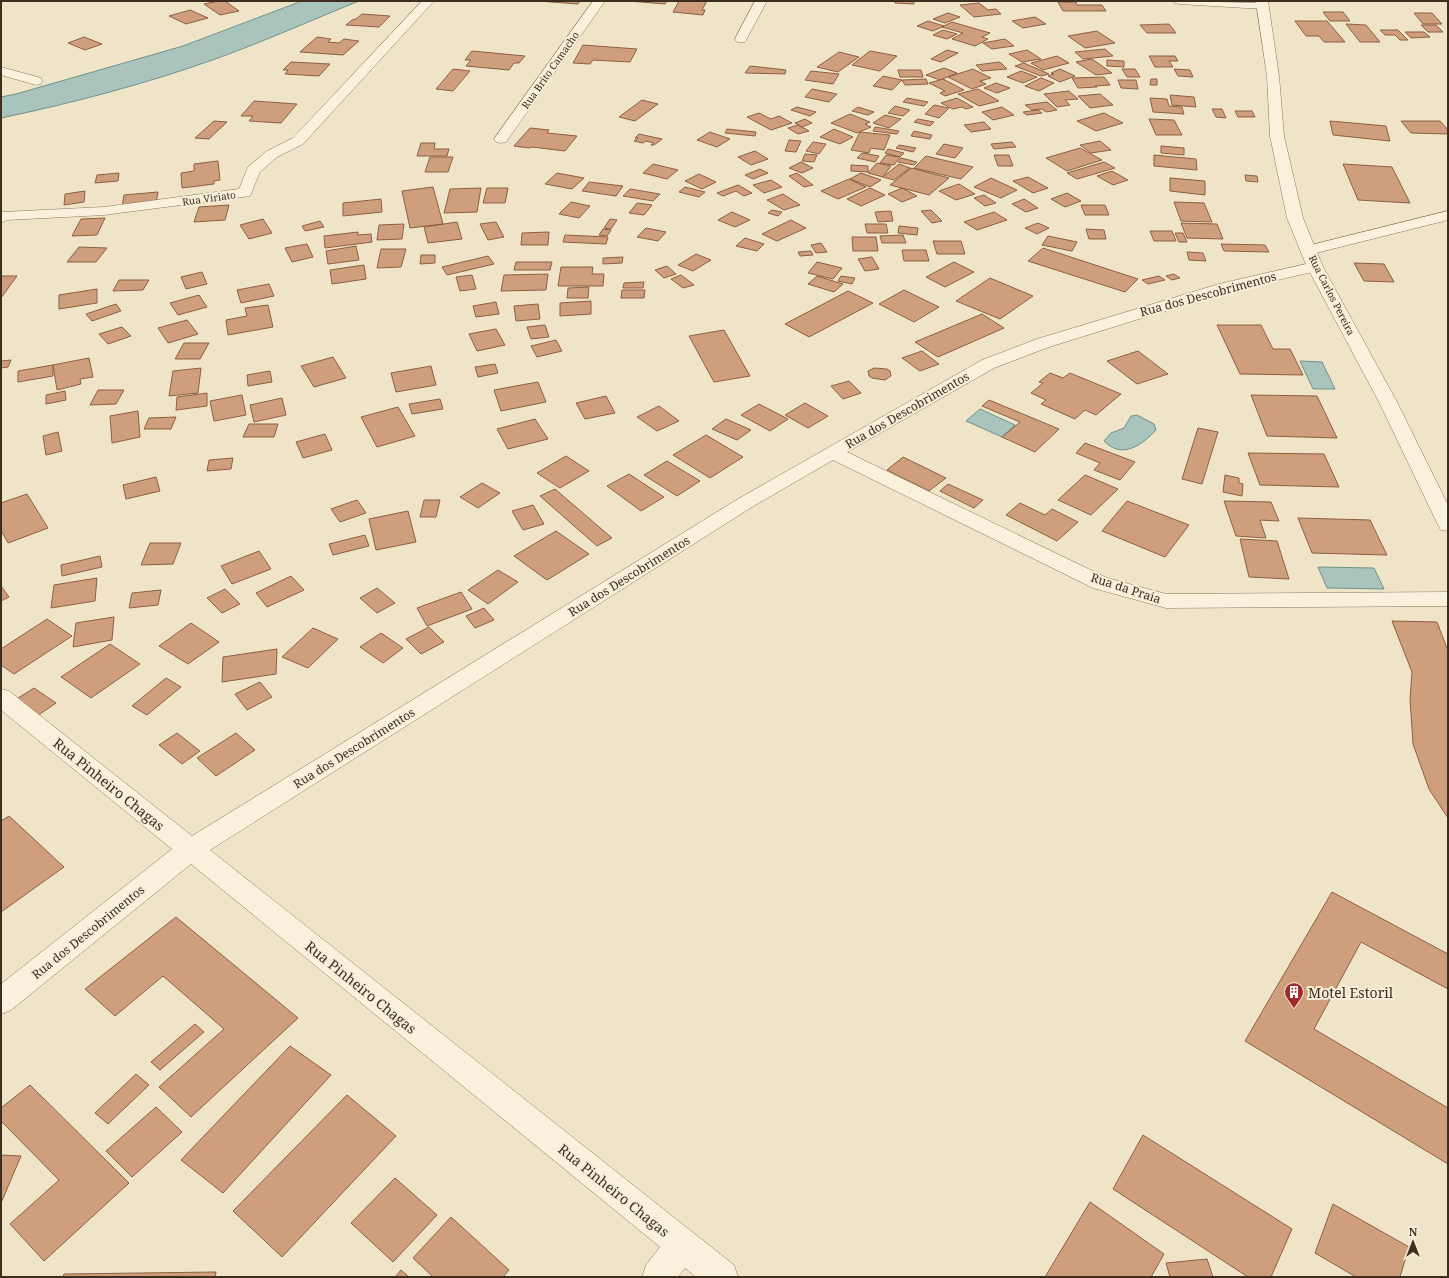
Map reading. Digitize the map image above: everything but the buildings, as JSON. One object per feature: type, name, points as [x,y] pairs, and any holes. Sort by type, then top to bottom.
[{"type":"street","name":"Rua Viriato","points":[[1,218],[3,216],[104,211],[245,193],[253,170],[272,154],[298,141],[428,1]]},
{"type":"street","name":"Rua Brito Camacho","points":[[501,139],[599,1]]},
{"type":"street","points":[[741,39],[761,1]]},
{"type":"street","points":[[1179,1],[1263,4]]},
{"type":"street","name":"Rua Carlos Pereira","points":[[1263,4],[1273,76],[1277,136],[1295,218],[1312,258],[1388,402],[1448,525]]},
{"type":"street","points":[[1,71],[36,81]]},
{"type":"street","name":"Rua dos Descobrimentos","points":[[1,1001],[190,850],[745,504],[886,421],[995,361],[1087,329],[1225,287],[1448,215]]},
{"type":"street","name":"Rua da Praia","points":[[832,452],[1100,583],[1166,601],[1448,599]]},
{"type":"street","name":"Rua Pinheiro Chagas","points":[[1,697],[722,1277]]},
{"type":"street","points":[[658,1277],[682,1245]]},
{"type":"water","points":[[302,1],[359,1],[253,45],[165,76],[111,92],[1,118],[1,97],[183,46]]},
{"type":"water","points":[[1300,361],[1322,362],[1335,389],[1313,389]]},
{"type":"water","points":[[980,409],[1015,425],[1002,437],[966,421]]},
{"type":"water","points":[[1137,415],[1154,424],[1156,430],[1144,441],[1125,450],[1111,447],[1104,441],[1111,433],[1124,428],[1131,416]]},
{"type":"water","points":[[1318,567],[1374,568],[1384,589],[1327,588]]},
{"type":"place","name":"Motel Estoril","points":[[1294,1009]]}]
